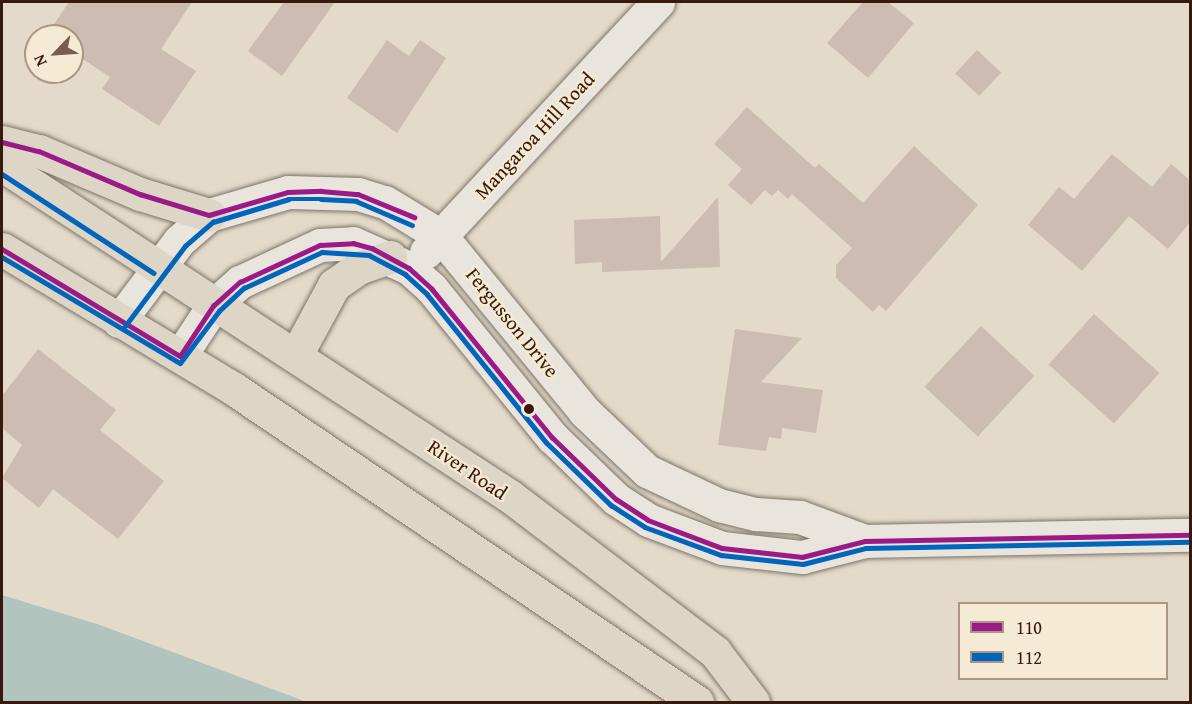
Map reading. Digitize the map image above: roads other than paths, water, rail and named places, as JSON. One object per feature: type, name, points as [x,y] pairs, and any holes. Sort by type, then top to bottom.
[{"type":"highway","points":[[2,142],[39,151],[140,194],[208,215]]},
{"type":"highway","points":[[2,165],[158,267]]},
{"type":"highway","points":[[2,249],[180,356],[697,702]]},
{"type":"highway","points":[[296,355],[334,285],[358,268],[400,263]]},
{"type":"highway","name":"River Road","points":[[158,267],[213,306],[296,355],[613,571],[715,652],[753,702]]},
{"type":"main road","name":"Mangaroa Hill Road","points":[[400,263],[441,236],[658,2]]},
{"type":"main road","name":"Fergusson Drive","points":[[208,215],[288,192],[349,194],[385,202],[441,236],[584,411],[647,471],[719,505],[800,517],[865,541]]},
{"type":"main road","points":[[119,321],[158,267],[208,215]]},
{"type":"main road","name":"Fergusson Drive","points":[[180,356],[213,306],[240,282],[320,245],[353,243],[400,263],[432,289],[552,437],[616,499],[648,520],[722,548],[759,554],[802,557],[865,541],[1191,535]]}]
